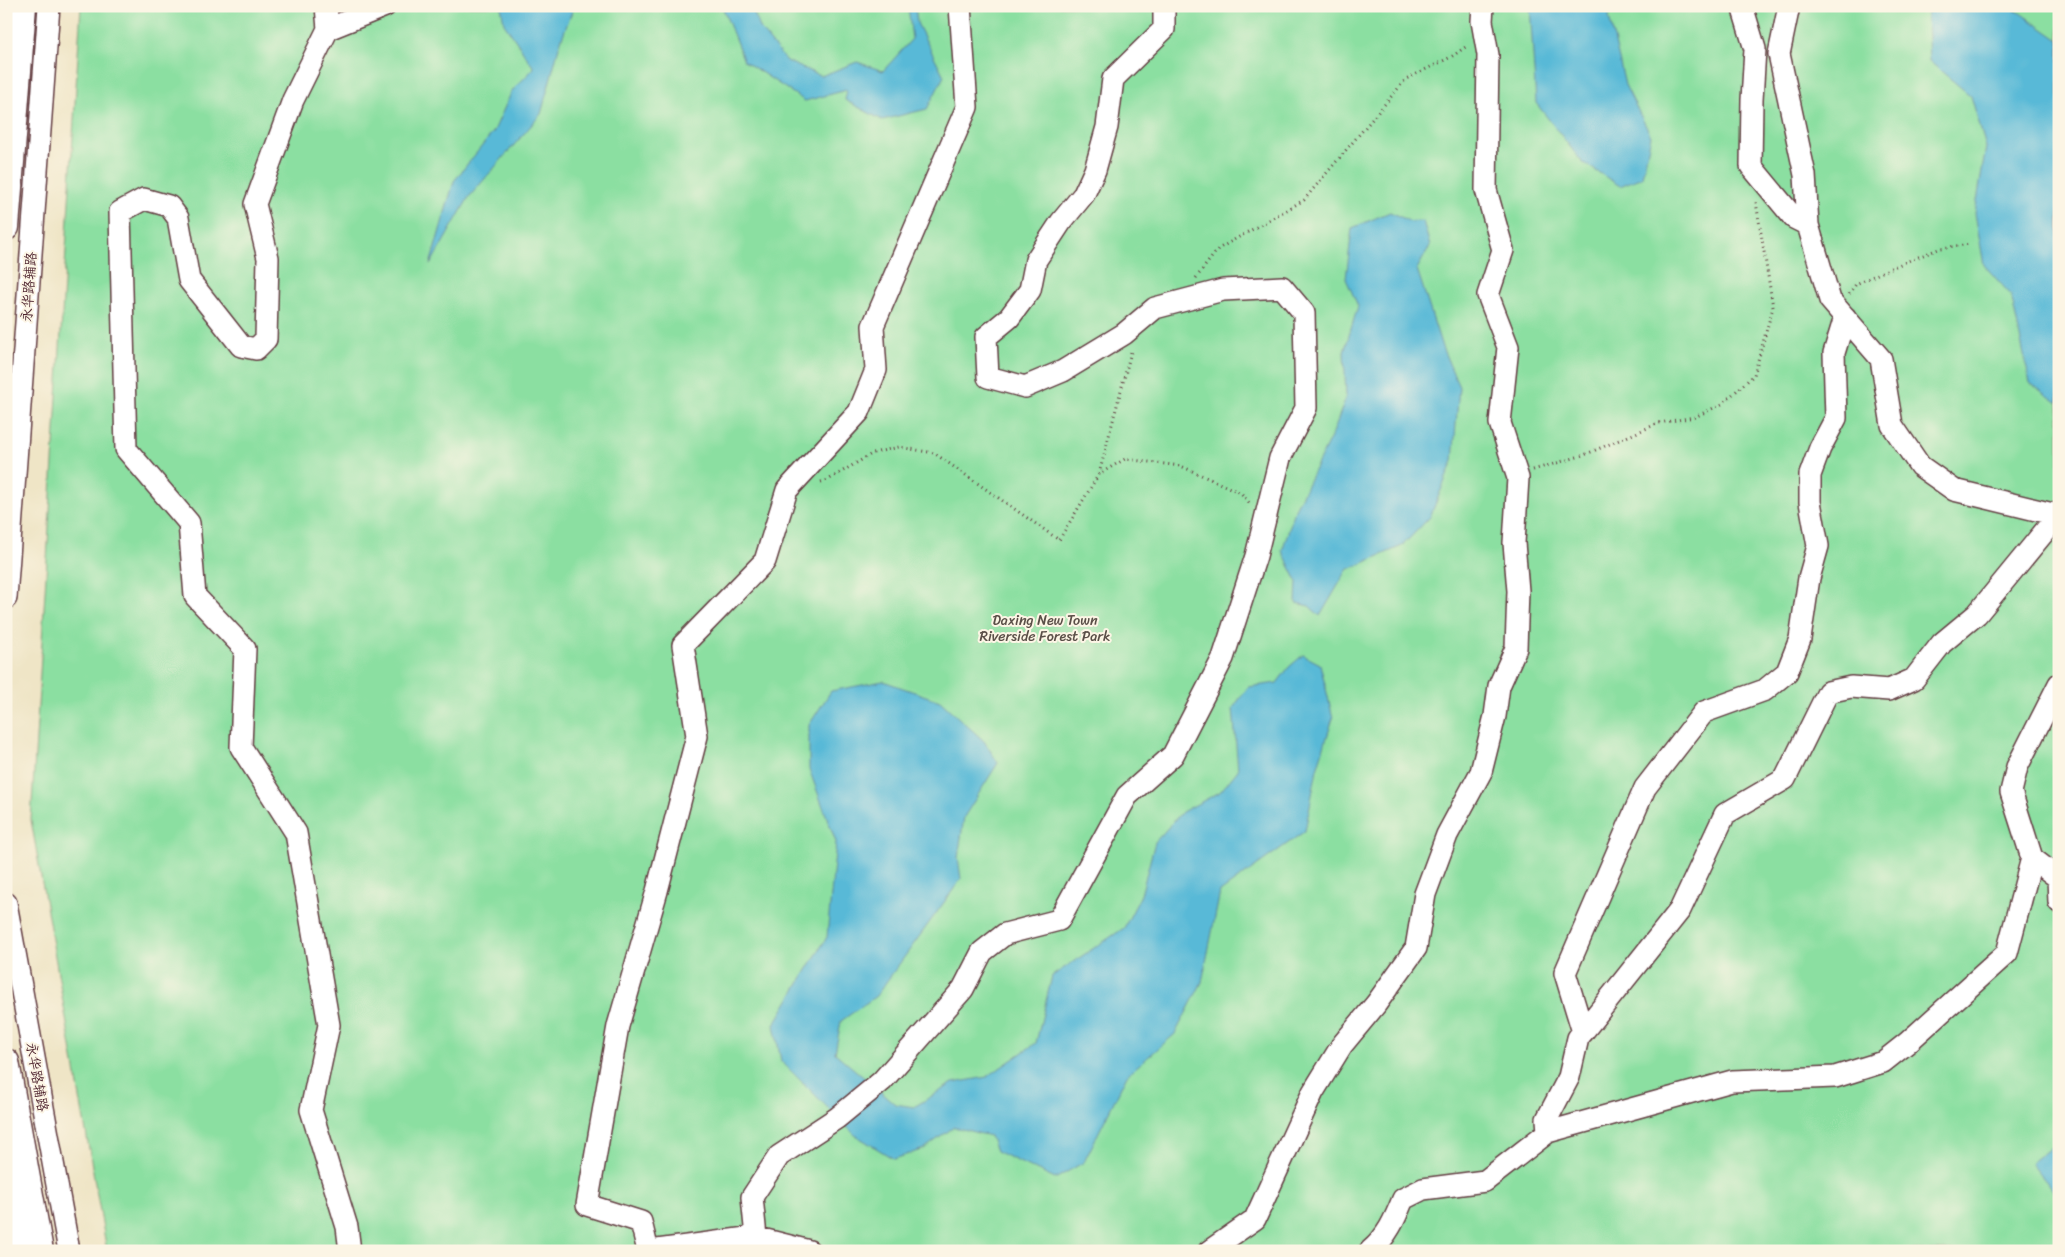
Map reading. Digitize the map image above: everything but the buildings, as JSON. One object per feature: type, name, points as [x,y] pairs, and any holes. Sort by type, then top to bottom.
[{"type":"main road","points":[[6,227],[23,6]]},
{"type":"main road","points":[[6,1062],[40,1251]]},
{"type":"main road","points":[[6,1170],[21,1251]]},
{"type":"street","name":"永华路辅路","points":[[6,598],[49,6]]},
{"type":"street","points":[[326,6],[328,29],[293,100],[255,204],[268,258],[266,339],[256,349],[241,346],[189,280],[178,218],[169,206],[144,198],[120,212],[126,449],[189,523],[195,596],[245,649],[240,747],[296,833],[329,1025],[311,1110],[347,1227],[350,1251]]},
{"type":"street","points":[[328,29],[385,6]]},
{"type":"street","points":[[809,1251],[756,1237],[649,1251],[641,1222],[587,1205],[618,1026],[657,891],[697,736],[683,645],[765,561],[787,490],[859,412],[876,370],[873,326],[967,107],[960,6]]},
{"type":"street","points":[[756,1237],[752,1197],[779,1156],[837,1118],[882,1081],[963,989],[982,952],[1005,934],[1059,920],[1127,796],[1173,755],[1223,658],[1261,536],[1280,458],[1306,408],[1304,313],[1282,287],[1223,290],[1155,308],[1124,334],[1063,371],[1024,387],[988,377],[986,337],[1009,318],[1030,290],[1036,260],[1061,222],[1084,194],[1095,170],[1107,127],[1113,79],[1164,30],[1164,6]]},
{"type":"street","points":[[1209,1251],[1255,1218],[1313,1092],[1342,1045],[1376,1004],[1416,948],[1425,894],[1447,835],[1481,772],[1495,716],[1499,686],[1516,648],[1518,590],[1514,543],[1518,480],[1500,423],[1508,347],[1488,295],[1503,250],[1486,190],[1488,55],[1484,34],[1483,6]]},
{"type":"street","points":[[1742,6],[1755,49],[1752,100],[1752,166],[1794,218],[1808,225]]},
{"type":"street","points":[[1548,1132],[1547,1119],[1569,1077],[1578,1038],[1680,910],[1724,814],[1785,780],[1828,692],[1852,687],[1889,690],[1914,679],[1942,643],[1977,614],[2058,514],[1954,490],[1920,466],[1892,425],[1881,359],[1830,300],[1808,225],[1805,176],[1779,54],[1789,6]]},
{"type":"street","points":[[1583,1032],[1566,974],[1645,788],[1704,712],[1766,690],[1787,672],[1800,639],[1809,578],[1818,546],[1810,502],[1810,475],[1820,448],[1836,418],[1834,353],[1841,313]]},
{"type":"street","points":[[1370,1251],[1381,1242],[1394,1220],[1402,1199],[1424,1189],[1485,1181],[1548,1132],[1732,1081],[1835,1077],[1883,1062],[2008,953],[2032,858],[2011,792],[2017,767],[2059,684]]},
{"type":"street","points":[[2032,858],[2058,878],[2059,902]]},
{"type":"street","name":"永华路辅路","points":[[6,903],[69,1251]]},
{"type":"path","points":[[1183,300],[1218,249],[1304,200],[1406,78],[1451,57],[1484,34]]},
{"type":"path","points":[[1518,480],[1537,468],[1584,455],[1659,423],[1695,417],[1722,404],[1754,375],[1772,307],[1752,166]]},
{"type":"path","points":[[1841,313],[1856,284],[1941,248],[1971,244]]},
{"type":"path","points":[[787,490],[828,480],[873,452],[899,447],[934,453],[1059,540],[1099,474],[1140,321]]},
{"type":"path","points":[[1099,474],[1125,459],[1181,466],[1242,493],[1258,515],[1261,536]]},
{"type":"green space","name":"Daxing New Town Riverside Forest Park","points":[[81,6],[2059,6],[2059,1251],[107,1251],[31,820]]},
{"type":"water","points":[[501,6],[574,6],[560,43],[541,114],[469,197],[430,265],[454,181],[494,131],[512,91],[534,68],[504,23]]},
{"type":"water","points":[[722,6],[751,6],[761,30],[786,61],[821,76],[857,62],[883,71],[912,39],[908,6],[915,6],[917,23],[944,76],[927,109],[882,120],[845,100],[847,90],[805,101],[744,61]]},
{"type":"water","points":[[1530,6],[1611,6],[1609,17],[1625,85],[1651,136],[1642,177],[1620,186],[1582,162],[1536,103]]},
{"type":"water","points":[[1931,6],[2010,6],[2059,40],[2058,403],[2030,383],[2011,295],[1984,265],[1975,213],[1986,147],[1971,96],[1929,61],[1927,15]]},
{"type":"water","points":[[1390,212],[1411,222],[1423,221],[1430,246],[1417,269],[1442,347],[1459,387],[1453,461],[1430,517],[1402,546],[1347,570],[1320,616],[1309,606],[1296,603],[1297,581],[1282,551],[1296,507],[1333,433],[1346,397],[1344,352],[1358,306],[1346,279],[1352,228]]},
{"type":"water","points":[[1303,655],[1320,664],[1333,718],[1317,769],[1305,831],[1220,892],[1202,982],[1175,1034],[1127,1075],[1084,1162],[1055,1179],[996,1151],[990,1136],[954,1127],[924,1149],[894,1159],[855,1135],[781,1061],[774,1025],[827,937],[836,842],[809,769],[809,725],[831,691],[883,681],[940,701],[984,741],[998,763],[964,817],[958,858],[961,879],[876,996],[841,1021],[835,1053],[895,1104],[914,1107],[953,1083],[987,1077],[1036,1043],[1052,976],[1124,928],[1141,895],[1155,842],[1182,812],[1220,792],[1238,770],[1233,708],[1248,687],[1277,683],[1289,667]]},
{"type":"water","points":[[2059,1141],[2059,1194],[2056,1194],[2031,1163]]}]
